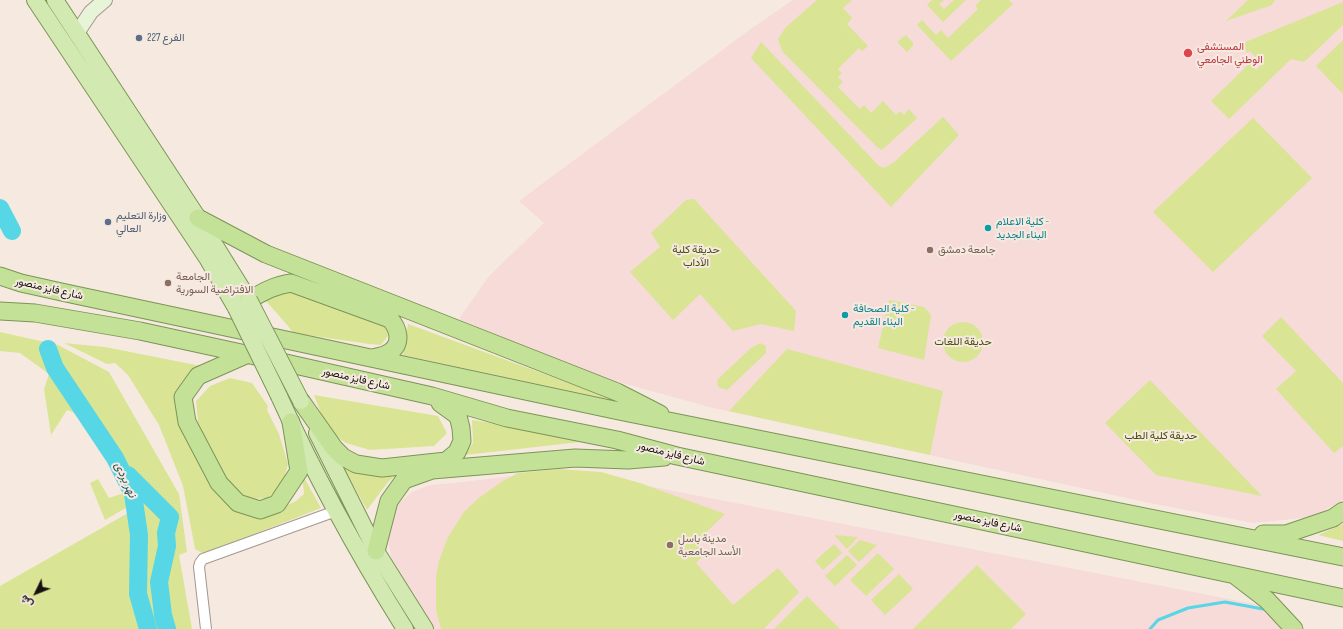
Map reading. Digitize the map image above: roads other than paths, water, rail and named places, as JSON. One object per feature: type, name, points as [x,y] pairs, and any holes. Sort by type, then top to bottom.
[{"type":"highway","points":[[198,218],[266,254],[617,392],[676,422]]},
{"type":"highway","name":"شارع فايز منصور","points":[[0,276],[29,285],[676,422],[1343,558]]},
{"type":"highway","points":[[243,304],[272,287],[291,283],[390,318],[397,327],[398,332],[395,348],[390,352],[372,358]]},
{"type":"highway","name":"شارع فايز منصور","points":[[0,311],[35,312],[140,331],[248,354],[432,396],[507,418],[617,440],[677,456],[1343,598]]},
{"type":"highway","points":[[248,354],[198,376],[184,397],[186,422],[219,483],[238,503],[260,510],[277,504],[299,471],[291,422]]},
{"type":"highway","points":[[301,401],[334,448],[343,457],[356,464],[382,468],[446,461],[457,452],[462,441],[458,416],[432,396]]},
{"type":"highway","points":[[376,551],[389,501],[404,480],[432,470],[575,458],[628,460],[677,456]]},
{"type":"highway","points":[[1224,534],[1286,534],[1333,518],[1343,511]]},
{"type":"highway","points":[[1232,574],[1267,600],[1294,629]]},
{"type":"main road","points":[[36,0],[207,258],[243,304],[279,396],[291,422],[336,511],[373,578],[405,629]]},
{"type":"main road","points":[[55,0],[198,218],[243,304],[301,401],[376,551],[425,629]]},
{"type":"main road","points":[[77,33],[86,18],[105,0]]},
{"type":"street","points":[[206,629],[199,567],[203,559],[336,511]]},
{"type":"waterway","name":"نهر بردى","points":[[0,208],[12,231]]},
{"type":"waterway","name":"نهر بردى","points":[[48,349],[55,368],[115,458],[133,494],[139,535],[138,594],[148,629]]},
{"type":"waterway","points":[[128,475],[170,517],[166,533],[167,546],[159,582],[163,615],[167,629]]},
{"type":"waterway","points":[[1150,629],[1158,620],[1188,608],[1225,602],[1263,609]]},
{"type":"place","name":"الفرع 227","points":[[139,38]]},
{"type":"place","name":"المستشفى الوطني الجامعي","points":[[1188,53]]},
{"type":"place","name":"وزارة التعليم العالي","points":[[108,222]]},
{"type":"place","name":"كلية الاعلام - البناء الجديد","points":[[988,228]]},
{"type":"place","name":"جامعة دمشق","points":[[930,250]]},
{"type":"place","name":"الجامعة الافتراضية السورية","points":[[168,283]]},
{"type":"place","name":"كلية الصحافة - البناء القديم","points":[[845,315]]},
{"type":"place","name":"مدينة باسل الأسد الجامعية","points":[[670,545]]},
{"type":"park label","name":"حديقة كلية الآداب","points":[[696,256]]},
{"type":"park label","name":"حديقة اللغات","points":[[963,342]]},
{"type":"park label","name":"حديقة كلية الطب","points":[[1161,436]]}]
